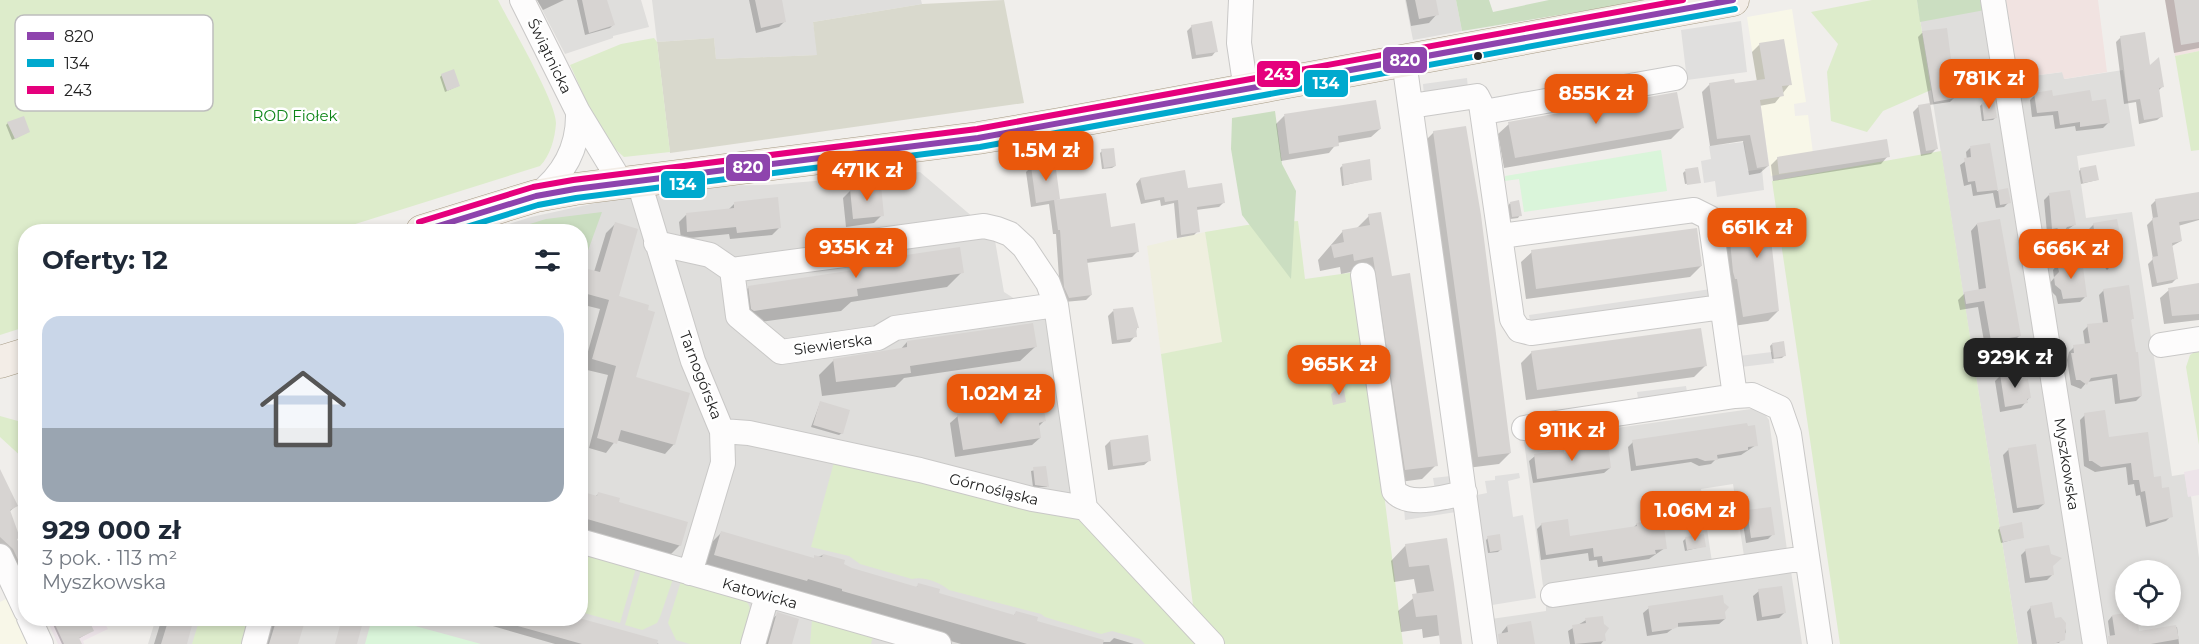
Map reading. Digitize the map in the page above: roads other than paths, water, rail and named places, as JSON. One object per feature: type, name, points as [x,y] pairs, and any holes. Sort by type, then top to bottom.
[{"type":"main road","points":[[445,224],[536,196],[629,180],[978,138],[1733,0]]},
{"type":"main road","points":[[0,362],[18,356]]},
{"type":"street","name":"Świątnicka","points":[[522,0],[578,112],[629,180]]},
{"type":"street","points":[[1241,0],[1239,43],[1246,90]]},
{"type":"street","name":"Myszkowska","points":[[1993,0],[2095,644]]},
{"type":"street","points":[[1404,61],[1485,644]]},
{"type":"street","points":[[1484,112],[1675,78]]},
{"type":"street","points":[[1411,106],[1477,96],[1484,112],[1512,319],[1519,330],[1524,333],[1722,307]]},
{"type":"street","name":"Świątnicka","points":[[536,196],[565,168],[576,142],[578,112]]},
{"type":"street","name":"Tarnogórska","points":[[629,180],[656,243],[693,361],[722,431],[723,463],[690,573]]},
{"type":"street","points":[[1501,236],[1694,210],[1710,218],[1735,396]]},
{"type":"street","points":[[656,243],[710,255],[732,270],[850,254],[866,242],[984,226],[1010,234],[1024,247],[1048,283],[1056,305],[1085,508],[1212,644]]},
{"type":"street","name":"Siewierska","points":[[732,270],[738,316],[781,352],[878,338],[896,328],[1056,305]]},
{"type":"street","points":[[1364,275],[1394,491],[1399,497],[1412,501],[1465,493]]},
{"type":"street","points":[[2161,345],[2199,339]]},
{"type":"street","points":[[1524,428],[1735,396],[1752,395],[1780,408],[1789,434],[1820,644]]},
{"type":"street","name":"Górnośląska","points":[[722,431],[749,433],[920,470],[1032,500],[1085,508]]},
{"type":"street","name":"Katowicka","points":[[588,543],[939,644]]},
{"type":"street","points":[[0,556],[18,594]]},
{"type":"street","points":[[1552,595],[1806,558]]},
{"type":"street","points":[[753,644],[767,596]]},
{"type":"street","points":[[33,626],[41,644]]},
{"type":"street","points":[[254,644],[259,626]]},
{"type":"park label","name":"ROD Fiołek","points":[[295,115]]}]
